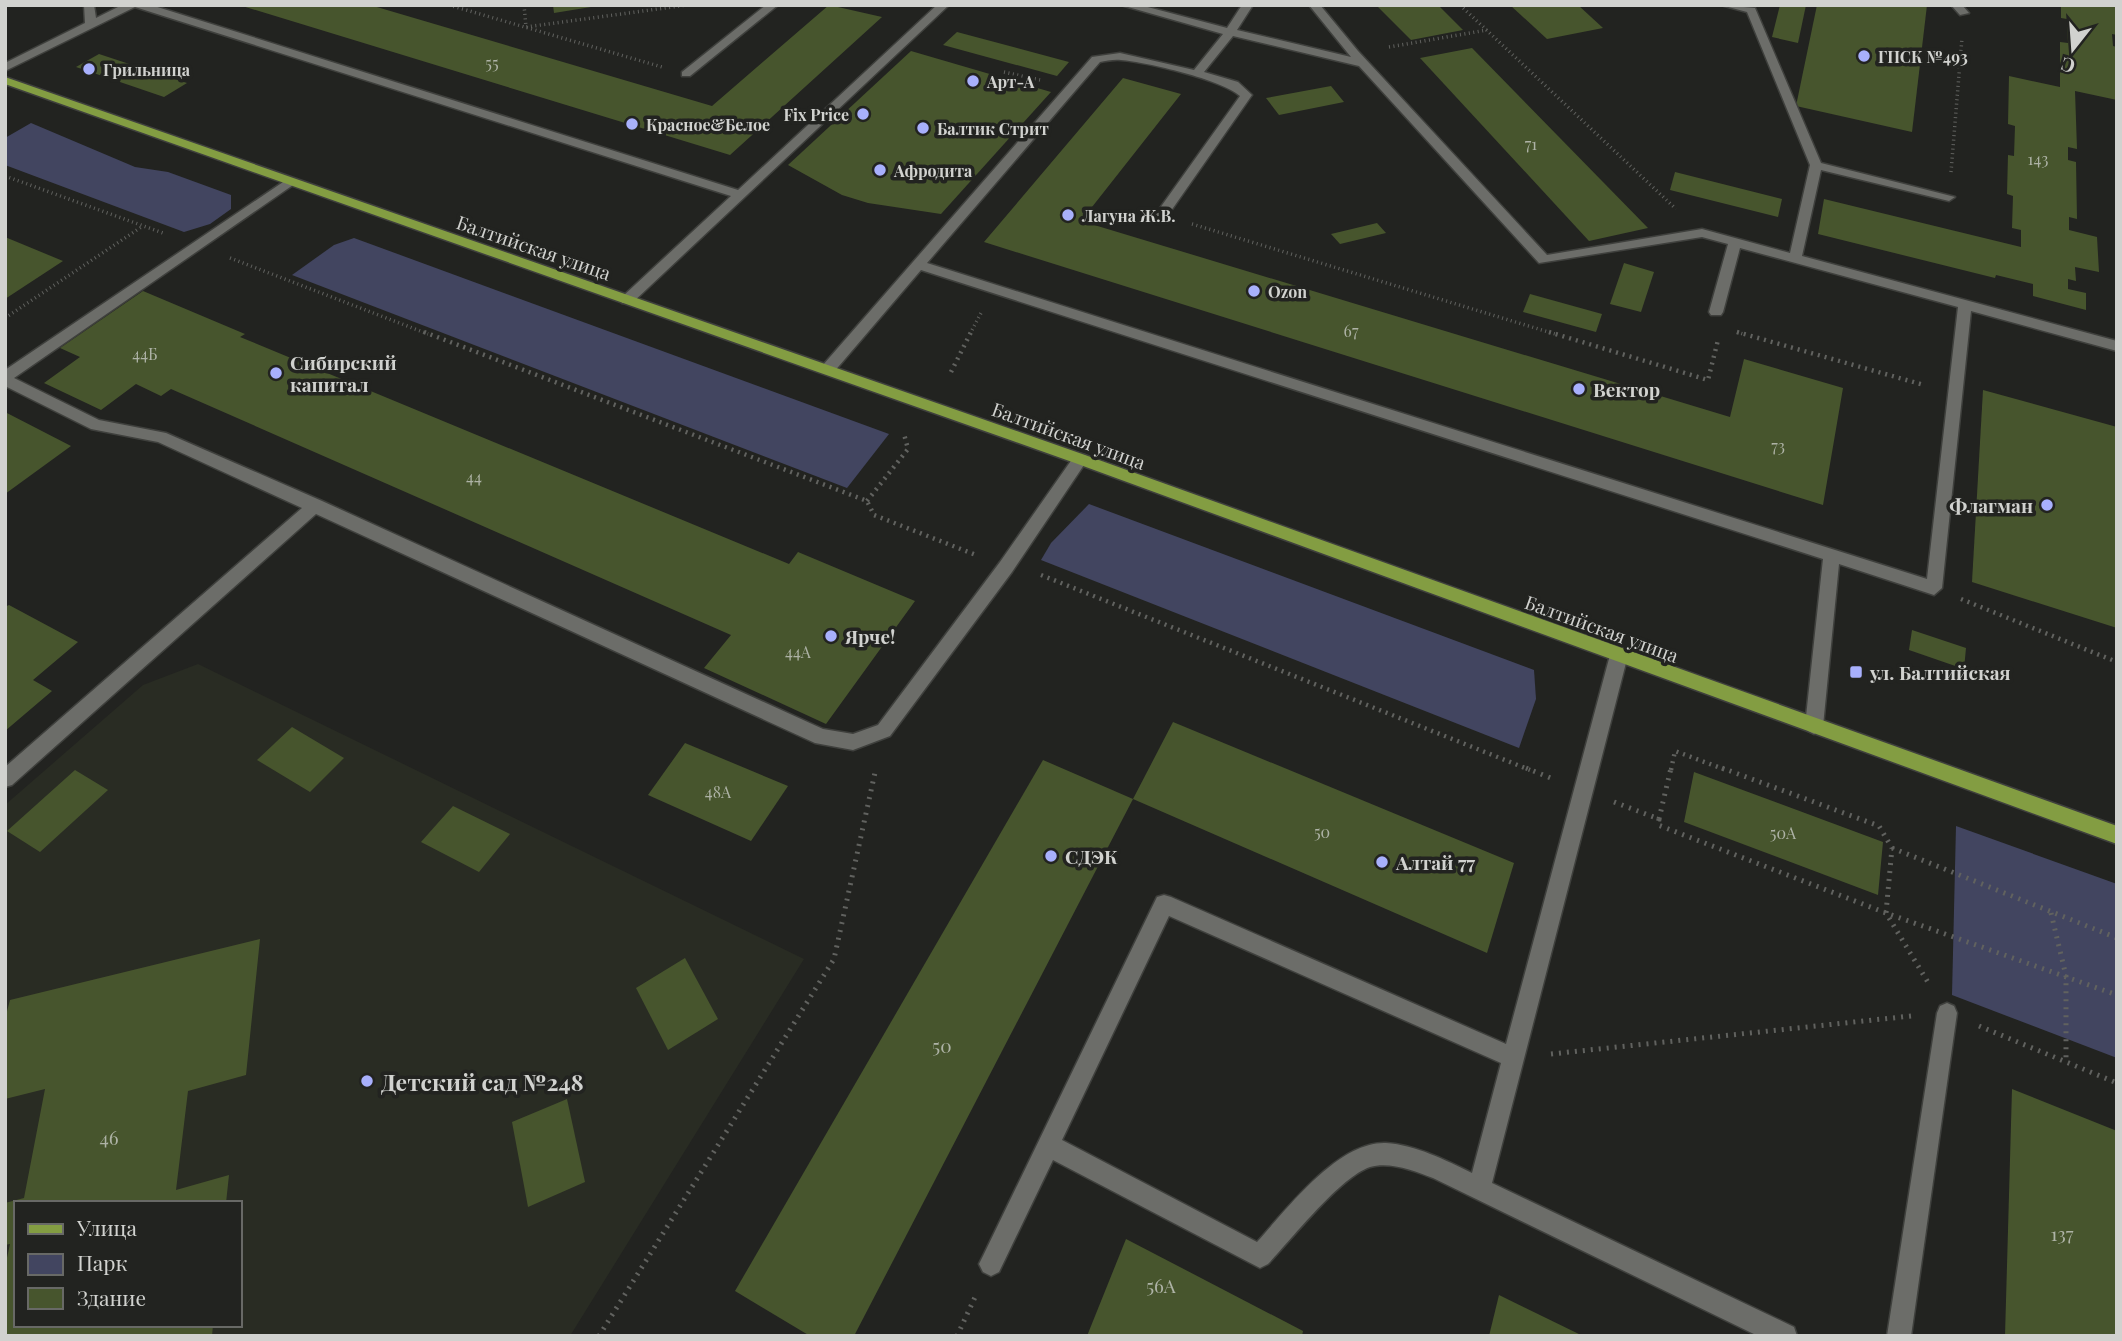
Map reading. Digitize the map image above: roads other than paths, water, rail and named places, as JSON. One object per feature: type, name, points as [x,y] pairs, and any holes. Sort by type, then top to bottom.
[{"type":"main road","name":"Балтийская улица","points":[[5,80],[1080,459],[2117,835]]},
{"type":"lane","points":[[89,5],[91,24]]},
{"type":"lane","points":[[5,68],[131,5]]},
{"type":"lane","points":[[139,5],[739,194]]},
{"type":"lane","points":[[686,74],[774,5]]},
{"type":"lane","points":[[1126,5],[1230,32],[1359,58]]},
{"type":"lane","points":[[1197,74],[1248,5]]},
{"type":"lane","points":[[1314,5],[1544,260],[1702,233],[2117,346]]},
{"type":"lane","points":[[1726,5],[1751,10],[1816,165],[1795,258]]},
{"type":"lane","points":[[627,300],[939,6]]},
{"type":"lane","points":[[828,369],[1096,59],[1120,56],[1197,74],[1234,84],[1246,95],[1161,215]]},
{"type":"lane","points":[[1816,165],[1949,197]]},
{"type":"lane","points":[[289,182],[5,379],[96,425],[161,437],[316,505],[821,737],[853,742],[884,731],[1006,567],[1080,459]]},
{"type":"lane","points":[[1716,312],[1735,243]]},
{"type":"lane","points":[[917,264],[1934,588],[1965,304]]},
{"type":"lane","points":[[5,779],[316,505]]},
{"type":"lane","points":[[1814,726],[1832,554]]},
{"type":"lane","points":[[1479,1189],[1619,655]]},
{"type":"lane","points":[[991,1264],[1164,904],[1514,1058]]},
{"type":"lane","points":[[1899,1336],[1947,1013]]},
{"type":"lane","points":[[1048,1145],[1260,1256],[1343,1170],[1371,1155],[1418,1160],[1785,1336]]},
{"type":"place","name":"ГПСК №493","points":[[1864,56]]},
{"type":"place","name":"Грильница","points":[[89,69]]},
{"type":"place","name":"Арт-А","points":[[973,81]]},
{"type":"place","name":"Fix Price","points":[[863,114]]},
{"type":"place","name":"Красное&Белое","points":[[632,124]]},
{"type":"place","name":"Балтик Стрит","points":[[923,128]]},
{"type":"place","name":"Афродита","points":[[880,170]]},
{"type":"place","name":"Лагуна Ж.В.","points":[[1068,215]]},
{"type":"place","name":"Ozon","points":[[1254,291]]},
{"type":"place","name":"Сибирский капитал","points":[[276,373]]},
{"type":"place","name":"Вектор","points":[[1579,389]]},
{"type":"place","name":"Флагман","points":[[2047,505]]},
{"type":"place","name":"Ярче!","points":[[831,636]]},
{"type":"place","name":"ул. Балтийская","points":[[1856,672]]},
{"type":"place","name":"СДЭК","points":[[1051,856]]},
{"type":"place","name":"Алтай 77","points":[[1382,862]]},
{"type":"place","name":"Детский сад №248","points":[[367,1081]]}]
